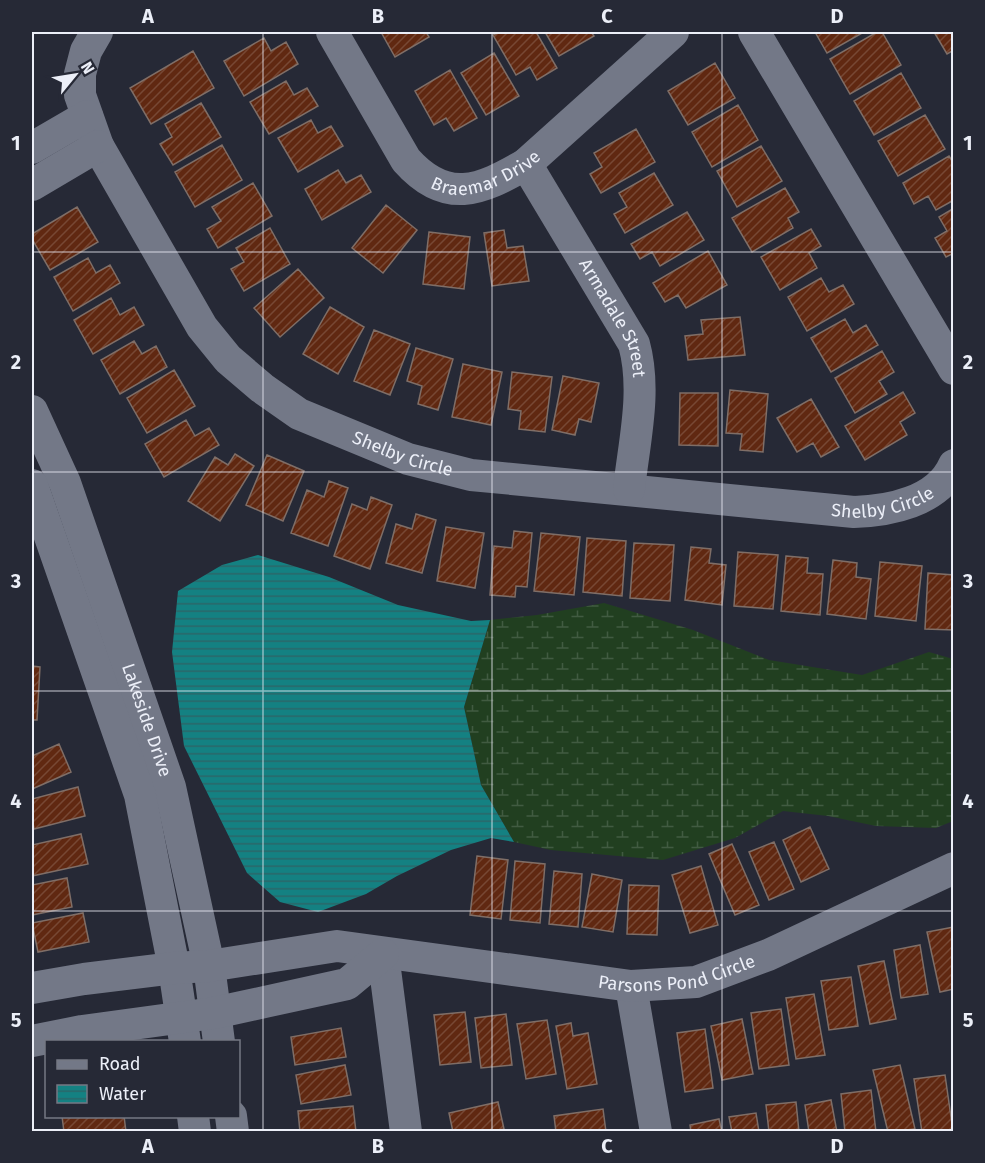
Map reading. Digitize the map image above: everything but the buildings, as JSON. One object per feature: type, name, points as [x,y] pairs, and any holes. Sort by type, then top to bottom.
[{"type":"street","name":"Braemar Drive","points":[[332,32],[406,160],[420,175],[439,186],[459,189],[476,188],[498,180],[526,164],[673,32]]},
{"type":"street","points":[[754,32],[954,369]]},
{"type":"street","name":"Shelby Circle","points":[[94,33],[80,74],[80,94],[98,146],[202,327],[228,359],[262,388],[299,414],[408,459],[471,475],[854,513],[898,507],[924,495],[951,473]]},
{"type":"street","points":[[32,148],[87,116]]},
{"type":"street","points":[[32,185],[98,146]]},
{"type":"street","name":"Armadale Street","points":[[526,164],[634,344],[641,383],[629,489]]},
{"type":"street","name":"Lakeside Drive","points":[[32,411],[64,483],[171,787],[209,966],[216,1027]]},
{"type":"street","name":"Lakeside Drive","points":[[32,485],[140,795],[174,968],[183,1029]]},
{"type":"street","name":"Parsons Pond Circle","points":[[32,988],[84,979],[209,966],[337,946],[631,986],[696,982],[768,955],[954,868]]},
{"type":"street","points":[[32,1041],[216,1027],[347,984],[383,954]]},
{"type":"street","points":[[383,954],[406,1131]]},
{"type":"street","points":[[631,986],[656,1131]]},
{"type":"green space","points":[[604,603],[693,630],[769,660],[862,675],[929,652],[953,659],[953,821],[936,828],[876,826],[828,816],[783,811],[735,838],[663,860],[551,850],[514,842],[481,785],[464,707],[490,620],[537,615]]},
{"type":"water","points":[[258,555],[329,577],[398,605],[471,621],[490,620],[464,707],[481,785],[514,842],[491,838],[451,850],[366,894],[318,912],[280,902],[247,873],[184,746],[172,652],[178,591],[222,565]]}]
